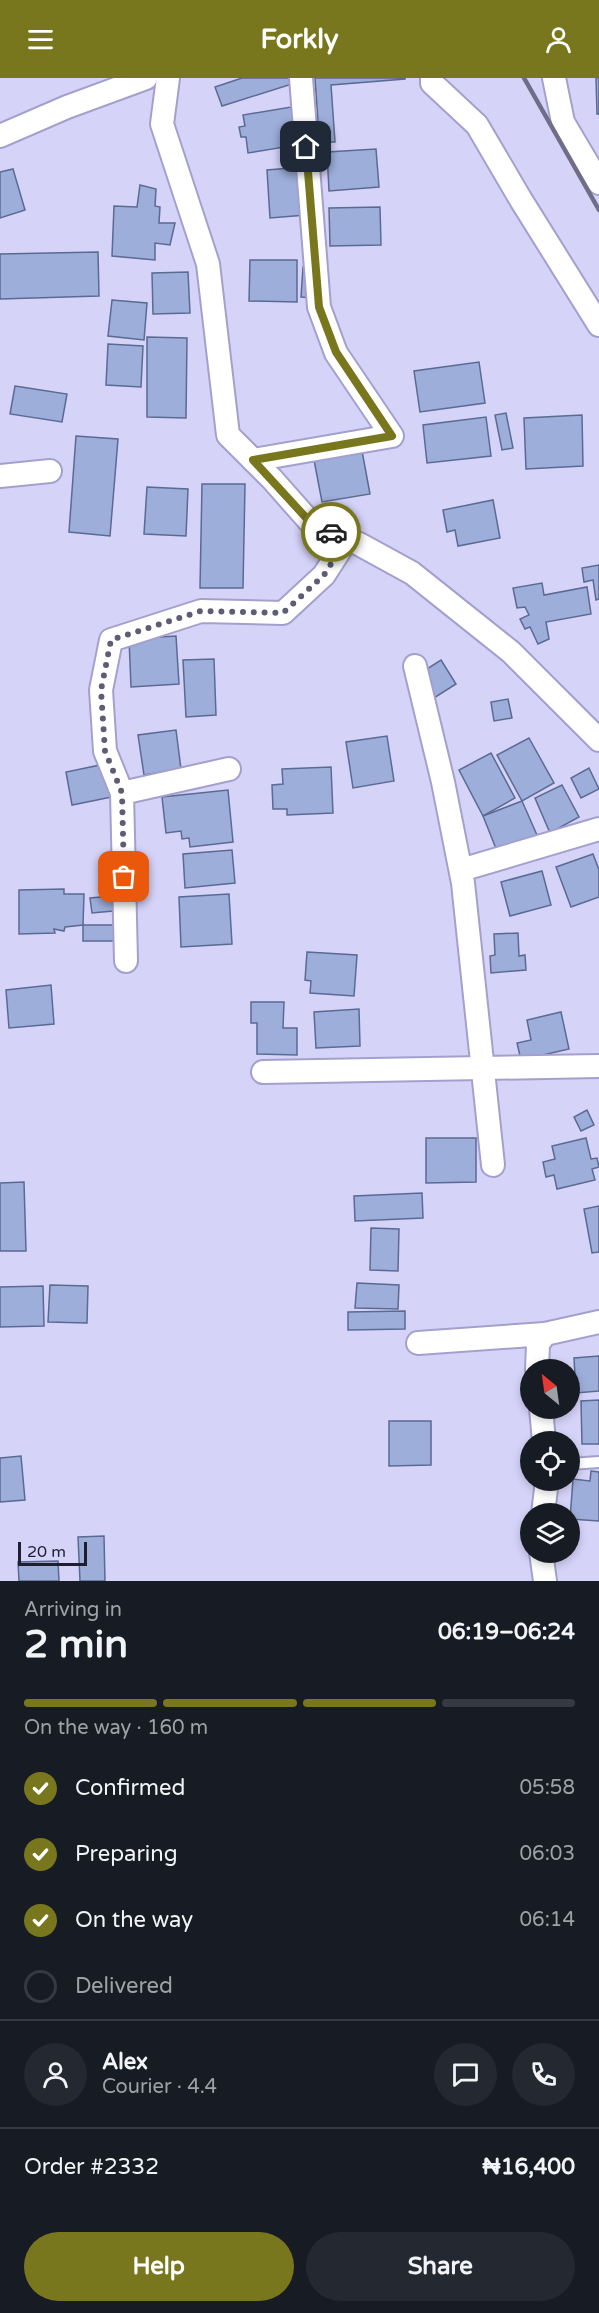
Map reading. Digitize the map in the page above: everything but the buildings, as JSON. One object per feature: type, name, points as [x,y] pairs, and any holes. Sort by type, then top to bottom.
[{"type":"street","points":[[0,136],[67,107],[146,78]]},
{"type":"street","points":[[168,78],[162,124],[208,264],[228,435],[310,522],[412,573],[511,652],[599,740]]},
{"type":"street","points":[[253,460],[392,436],[336,352],[319,307],[300,78]]},
{"type":"street","points":[[432,78],[432,83],[477,125],[599,325]]},
{"type":"street","points":[[554,78],[563,122],[599,183]]},
{"type":"street","points":[[0,476],[50,471]]},
{"type":"street","points":[[126,961],[122,793],[105,751],[101,690],[111,640],[201,611],[283,613],[324,575],[347,539]]},
{"type":"street","points":[[415,666],[461,870],[493,1165]]},
{"type":"street","points":[[122,793],[229,769]]},
{"type":"street","points":[[461,870],[599,829]]},
{"type":"street","points":[[263,1072],[599,1066]]},
{"type":"street","points":[[418,1343],[545,1334],[599,1322]]},
{"type":"street","points":[[537,1359],[538,1344],[545,1334]]},
{"type":"street","points":[[543,1563],[545,1581]]},
{"type":"lane","points":[[580,1463],[599,1461]]},
{"type":"railway","points":[[524,78],[599,210]]},
{"type":"way so far","points":[[124,877],[122,793],[105,751],[101,690],[111,640],[201,611],[283,613],[324,575],[347,539],[331,532]]},
{"type":"route","points":[[306,147],[319,307],[336,352],[392,436],[253,460],[310,522],[331,532]]}]
